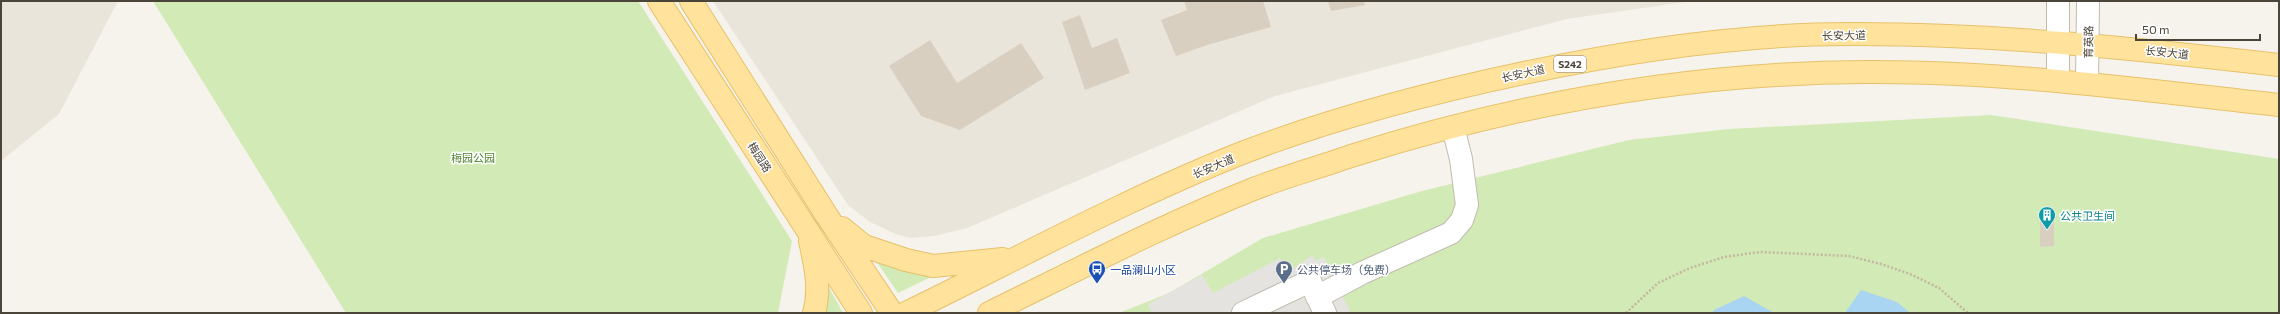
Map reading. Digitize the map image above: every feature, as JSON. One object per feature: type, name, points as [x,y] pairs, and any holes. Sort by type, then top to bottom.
[{"type":"main road","name":"梅园路","points":[[660,1],[861,313]]},
{"type":"main road","points":[[691,1],[827,216],[892,313]]},
{"type":"main road","name":"长安大道","points":[[906,313],[1014,258],[1163,187],[1251,150],[1318,127],[1408,100],[1484,81],[1588,60],[1688,46],[1787,36],[1855,34],[1936,35],[2058,42],[2279,65]]},
{"type":"main road","points":[[992,312],[1194,214],[1259,187],[1365,152],[1453,127],[1536,107],[1610,93],[1710,80],[1788,74],[1938,73],[2088,83],[2279,105]]},
{"type":"main road","points":[[827,216],[864,246],[906,260],[933,266],[1014,258]]},
{"type":"main road","points":[[808,230],[818,298],[814,313]]},
{"type":"street","points":[[2058,1],[2058,81]]},
{"type":"street","name":"育英路","points":[[2088,1],[2088,83]]},
{"type":"street","points":[[1243,313],[1310,281],[1321,305],[1362,273],[1451,233],[1462,220],[1467,205],[1461,159],[1453,127]]},
{"type":"path","points":[[1626,313],[1658,283],[1690,268],[1724,257],[1760,252],[1849,256],[1881,264],[1910,274],[1939,288],[1968,313]]},
{"type":"shaded area","points":[[1,1],[118,1],[59,114],[1,161]]},
{"type":"shaded area","points":[[713,1],[1692,1],[1567,19],[1275,96],[967,228],[935,236],[910,238],[896,234],[870,222],[848,205]]},
{"type":"shaded area","name":"公共停车场（免费）","points":[[1313,255],[1315,261],[1324,257],[1351,313],[1152,313],[1148,304],[1202,275],[1213,293],[1280,258],[1286,273]]},
{"type":"green space","name":"梅园公园","points":[[153,1],[638,1],[792,241],[778,313],[346,313]]},
{"type":"green space","points":[[1991,115],[2279,159],[2279,313],[1119,313],[1169,293],[1263,238],[1422,191],[1629,140],[1729,129]]},
{"type":"green space","points":[[876,261],[935,275],[898,293]]},
{"type":"green space","points":[[826,282],[843,313],[822,313]]},
{"type":"water","points":[[1861,290],[1897,302],[1910,313],[1845,313]]},
{"type":"water","points":[[1744,296],[1774,313],[1712,313],[1714,310]]},
{"type":"building","points":[[1184,1],[1263,1],[1271,27],[1207,45],[1176,56],[1161,20],[1187,10]]},
{"type":"building","points":[[1328,1],[1364,1],[1365,5],[1331,11]]},
{"type":"building","points":[[1080,15],[1092,48],[1117,38],[1130,73],[1085,90],[1062,22]]},
{"type":"building","points":[[930,40],[957,83],[1021,43],[1044,78],[960,130],[921,116],[889,66]]},
{"type":"building","name":"公共卫生间","points":[[2054,213],[2054,246],[2040,247],[2040,214]]},
{"type":"place","name":"公共卫生间","points":[[2047,230]]},
{"type":"place","name":"一品澜山小区","points":[[1097,284]]},
{"type":"place","name":"公共停车场（免费）","points":[[1284,284]]}]
